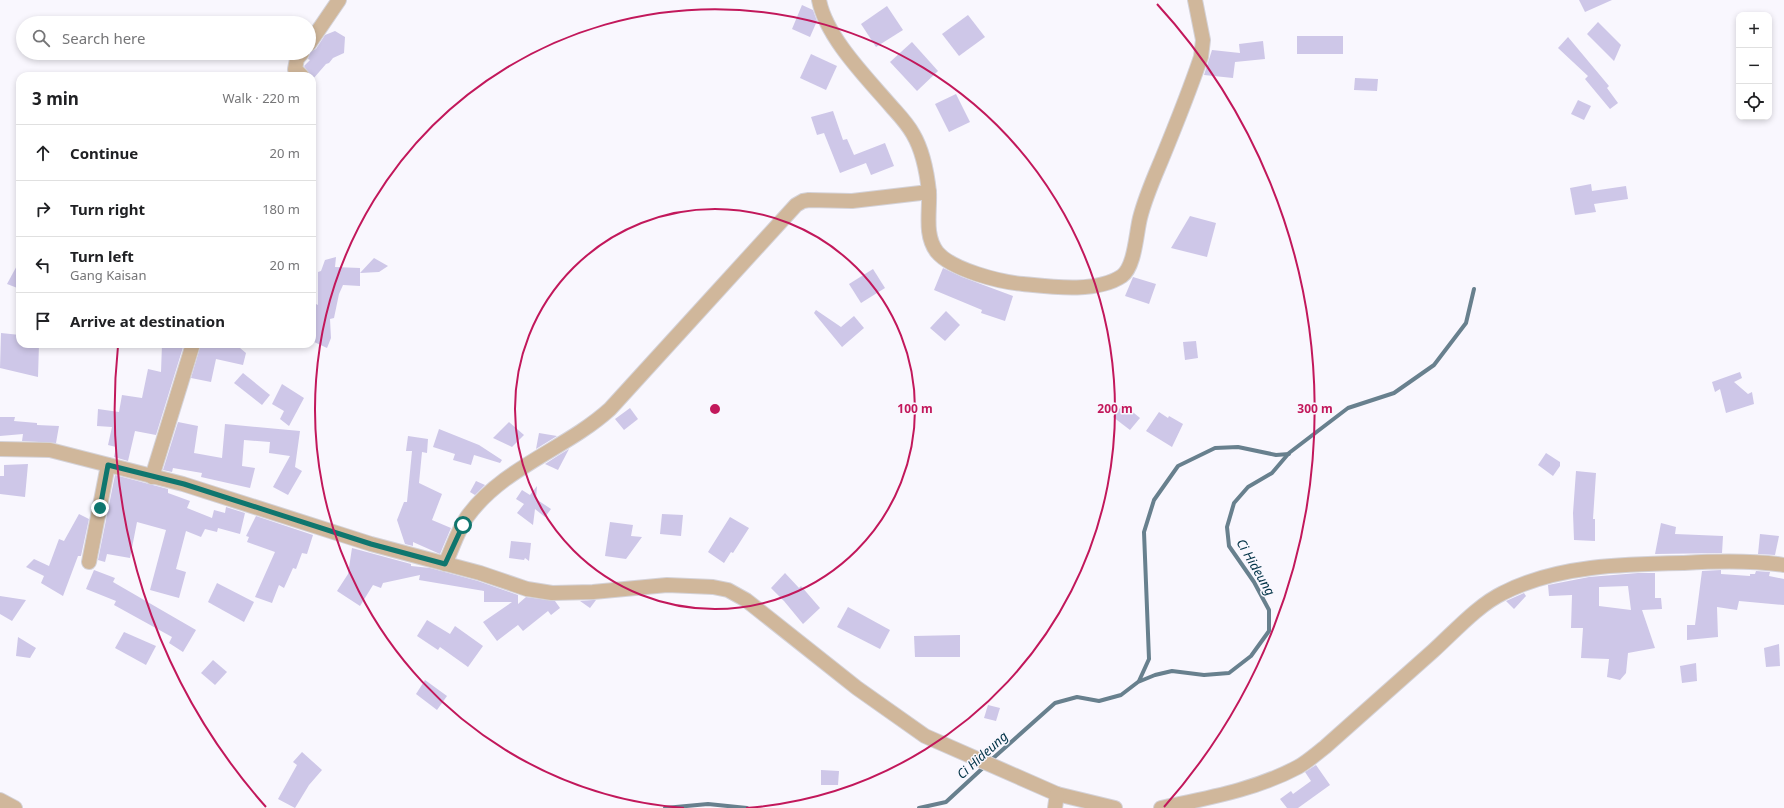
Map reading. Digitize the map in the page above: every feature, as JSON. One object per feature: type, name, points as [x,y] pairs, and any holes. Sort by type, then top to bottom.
[{"type":"street","points":[[316,34],[339,0]]},
{"type":"street","points":[[819,0],[828,28],[866,76],[906,122],[914,135],[924,160],[928,192],[929,230],[937,251],[947,261],[967,270],[1013,284],[1061,288],[1088,286],[1107,282],[1122,276],[1132,260],[1140,219],[1149,188],[1162,159],[1201,57],[1204,40],[1195,0]]},
{"type":"street","points":[[298,60],[295,65],[295,69],[298,72]]},
{"type":"street","points":[[445,564],[467,517],[488,495],[508,477],[585,429],[610,408],[796,205],[803,201],[809,200],[852,201],[928,192]]},
{"type":"street","points":[[152,477],[192,348]]},
{"type":"street","points":[[0,449],[50,450],[184,484],[371,544],[480,573],[527,588],[552,593],[593,592],[667,585],[713,587],[728,590],[752,604],[857,688],[925,736],[1058,794],[1115,808]]},
{"type":"street","points":[[89,562],[108,465]]},
{"type":"street","points":[[1161,808],[1227,794],[1274,778],[1299,767],[1325,747],[1474,613],[1502,593],[1531,582],[1570,572],[1641,564],[1769,562],[1784,565]]},
{"type":"street","points":[[1055,808],[1058,794]]},
{"type":"street","points":[[0,800],[15,808]]},
{"type":"building","points":[[1579,0],[1612,0],[1585,12]]},
{"type":"building","points":[[802,5],[813,10],[817,21],[810,37],[792,29]]},
{"type":"building","points":[[887,6],[903,30],[876,47],[861,24]]},
{"type":"building","points":[[968,15],[985,37],[959,56],[942,34]]},
{"type":"building","points":[[1598,22],[1621,45],[1614,61],[1587,34]]},
{"type":"building","points":[[335,31],[345,37],[344,53],[333,58],[316,76],[316,72],[308,72],[304,66],[310,60],[316,60],[316,49],[325,35]]},
{"type":"building","points":[[1297,36],[1343,36],[1343,54],[1297,54]]},
{"type":"building","points":[[1568,37],[1609,86],[1607,88],[1618,103],[1610,109],[1585,79],[1588,76],[1558,48]]},
{"type":"building","points":[[1263,41],[1265,59],[1235,62],[1233,78],[1204,75],[1212,50],[1240,53],[1239,44]]},
{"type":"building","points":[[912,42],[938,71],[917,91],[890,62]]},
{"type":"building","points":[[811,54],[837,66],[826,90],[800,78]]},
{"type":"building","points":[[1355,78],[1378,79],[1377,91],[1354,90]]},
{"type":"building","points":[[956,94],[970,122],[949,132],[935,104]]},
{"type":"building","points":[[1578,100],[1591,106],[1584,120],[1571,114]]},
{"type":"building","points":[[833,111],[843,140],[847,139],[854,155],[885,143],[894,166],[871,175],[866,163],[840,173],[824,133],[817,135],[811,117]]},
{"type":"building","points":[[1591,184],[1592,191],[1626,186],[1628,199],[1594,204],[1596,212],[1575,215],[1570,188]]},
{"type":"building","points":[[1190,216],[1216,223],[1207,257],[1171,248]]},
{"type":"building","points":[[336,257],[335,267],[360,268],[360,286],[343,285],[339,294],[334,318],[330,319],[331,338],[327,348],[316,343],[318,272],[321,271],[325,260]]},
{"type":"building","points":[[374,258],[388,266],[379,272],[360,273]]},
{"type":"building","points":[[16,267],[16,287],[7,284]]},
{"type":"building","points":[[943,268],[962,277],[1013,296],[1005,321],[981,313],[982,310],[934,290]]},
{"type":"building","points":[[873,269],[885,288],[861,303],[849,284]]},
{"type":"building","points":[[1133,277],[1156,284],[1149,304],[1125,296]]},
{"type":"building","points":[[816,310],[841,327],[854,316],[864,328],[842,347],[814,313]]},
{"type":"building","points":[[946,311],[960,325],[945,341],[930,328]]},
{"type":"building","points":[[1,333],[16,335],[16,348],[39,348],[38,377],[0,368]]},
{"type":"building","points":[[1196,341],[1198,358],[1185,360],[1183,342]]},
{"type":"building","points":[[162,348],[183,348],[156,435],[135,431],[128,461],[114,457],[116,447],[108,445],[112,427],[97,426],[98,409],[119,412],[122,395],[142,398],[148,369],[161,372]]},
{"type":"building","points":[[200,348],[240,348],[246,353],[243,365],[216,359],[211,382],[191,378]]},
{"type":"building","points":[[1740,372],[1742,378],[1734,382],[1748,394],[1752,392],[1754,404],[1726,413],[1720,389],[1715,392],[1712,382]]},
{"type":"building","points":[[243,373],[270,395],[262,405],[234,383]]},
{"type":"building","points":[[282,384],[304,398],[289,426],[280,419],[284,411],[272,404]]},
{"type":"building","points":[[1123,404],[1140,418],[1130,430],[1113,417]]},
{"type":"building","points":[[630,408],[638,419],[624,430],[615,419]]},
{"type":"building","points":[[1159,412],[1168,418],[1169,416],[1183,424],[1172,447],[1146,431]]},
{"type":"building","points":[[0,417],[15,417],[14,421],[37,423],[37,425],[59,426],[56,443],[22,441],[23,434],[0,436]]},
{"type":"building","points":[[178,422],[198,426],[194,453],[222,458],[225,424],[300,431],[295,467],[302,471],[288,495],[273,487],[290,456],[269,453],[270,442],[244,440],[242,466],[255,468],[250,488],[201,477],[202,473],[173,468],[172,472],[163,470]]},
{"type":"building","points":[[509,422],[524,435],[512,447],[493,438]]},
{"type":"building","points":[[439,429],[479,445],[502,460],[500,463],[474,455],[471,465],[453,460],[455,454],[433,447]]},
{"type":"building","points":[[539,433],[557,436],[536,449]]},
{"type":"building","points":[[408,436],[428,439],[427,453],[422,452],[419,483],[442,494],[432,520],[451,528],[440,554],[413,542],[413,546],[405,544],[397,520],[404,502],[407,502],[412,451],[406,451]]},
{"type":"building","points":[[569,449],[558,470],[545,464],[559,455]]},
{"type":"building","points":[[1546,453],[1560,462],[1560,466],[1553,476],[1538,465]]},
{"type":"building","points":[[28,464],[25,497],[0,494],[0,476],[4,476],[4,465]]},
{"type":"building","points":[[1576,471],[1596,473],[1593,519],[1595,519],[1595,541],[1574,540],[1573,513]]},
{"type":"building","points":[[115,475],[168,489],[168,493],[190,501],[187,508],[212,518],[214,510],[225,513],[226,507],[245,513],[240,534],[218,528],[217,532],[205,529],[201,537],[186,531],[176,569],[186,572],[179,598],[150,590],[166,530],[137,522],[130,558],[107,554],[105,562],[98,560]]},
{"type":"building","points":[[476,481],[485,485],[475,495],[470,492]]},
{"type":"building","points":[[537,486],[536,499],[551,509],[545,517],[535,509],[533,525],[517,513],[524,504],[516,499],[522,490],[530,495]]},
{"type":"building","points":[[79,514],[89,519],[81,556],[78,556],[63,596],[41,583],[44,576],[26,567],[34,559],[49,566],[59,539],[64,541]]},
{"type":"building","points":[[662,514],[683,515],[681,536],[660,534]]},
{"type":"building","points":[[256,516],[313,535],[307,554],[302,553],[296,569],[293,568],[284,588],[279,585],[272,603],[255,597],[275,552],[247,542],[249,537],[246,536]]},
{"type":"building","points":[[730,517],[749,528],[733,553],[731,552],[724,563],[708,552]]},
{"type":"building","points":[[610,522],[633,525],[631,536],[642,537],[626,559],[605,556]]},
{"type":"building","points":[[1661,523],[1676,527],[1675,534],[1723,536],[1722,553],[1655,554]]},
{"type":"building","points":[[1760,534],[1779,536],[1775,555],[1758,554]]},
{"type":"building","points":[[511,541],[531,543],[529,561],[525,558],[524,560],[509,558]]},
{"type":"building","points":[[352,548],[411,564],[411,566],[430,568],[478,581],[518,595],[518,604],[526,597],[555,601],[560,608],[551,615],[548,611],[523,631],[518,625],[497,641],[483,622],[512,602],[484,602],[484,591],[419,580],[420,575],[383,583],[381,588],[373,585],[360,606],[337,591],[348,574]]},
{"type":"building","points":[[94,570],[115,578],[113,582],[196,630],[183,652],[169,643],[172,637],[114,605],[116,601],[86,589]]},
{"type":"building","points":[[1721,570],[1721,574],[1750,576],[1750,574],[1755,574],[1756,571],[1770,572],[1769,576],[1784,579],[1784,605],[1739,601],[1737,610],[1717,607],[1718,637],[1687,640],[1687,625],[1695,625],[1702,571]]},
{"type":"building","points":[[785,573],[799,588],[801,586],[820,608],[803,624],[771,588]]},
{"type":"building","points":[[1655,573],[1655,598],[1661,598],[1662,609],[1642,610],[1655,648],[1628,653],[1626,673],[1620,680],[1607,677],[1609,659],[1581,658],[1583,628],[1571,628],[1572,595],[1549,596],[1548,585],[1589,577]],"holes":[[[1628,586],[1631,610],[1599,606],[1599,587]]]},
{"type":"building","points":[[217,583],[254,602],[244,622],[208,602]]},
{"type":"building","points":[[1524,593],[1526,596],[1514,609],[1506,601]]},
{"type":"building","points":[[0,596],[26,600],[12,621],[0,614]]},
{"type":"building","points":[[593,600],[596,600],[590,608],[580,601]]},
{"type":"building","points":[[848,607],[890,630],[880,649],[837,627]]},
{"type":"building","points":[[427,620],[450,634],[455,626],[483,646],[468,667],[440,647],[438,650],[417,636]]},
{"type":"building","points":[[124,632],[156,646],[146,665],[115,648]]},
{"type":"building","points":[[960,635],[960,657],[915,657],[914,636]]},
{"type":"building","points":[[18,637],[36,648],[30,658],[16,656]]},
{"type":"building","points":[[1779,644],[1780,666],[1766,667],[1764,648]]},
{"type":"building","points":[[213,660],[227,672],[215,685],[201,673]]},
{"type":"building","points":[[1696,663],[1697,681],[1682,683],[1680,666]]},
{"type":"building","points":[[425,680],[447,696],[437,710],[416,694]]},
{"type":"building","points":[[988,705],[1000,708],[996,721],[984,718]]},
{"type":"building","points":[[302,752],[322,770],[309,785],[295,808],[278,799],[297,765],[293,762]]},
{"type":"building","points":[[1316,765],[1330,785],[1298,808],[1287,808],[1280,799],[1291,791],[1293,794],[1311,781],[1305,772]]},
{"type":"building","points":[[821,770],[839,771],[838,785],[821,785]]},
{"type":"waterway","name":"Ci Hideung","points":[[990,761],[1055,703],[1077,697],[1099,701],[1121,695],[1138,682],[1155,675],[1172,671],[1204,675],[1229,673],[1251,656],[1269,631],[1269,610],[1254,582],[1229,546],[1227,527],[1234,503],[1248,487],[1272,473],[1289,453],[1348,408],[1394,393],[1434,365],[1466,323],[1474,289]]},
{"type":"waterway","points":[[1139,681],[1149,659],[1144,532],[1154,500],[1178,466],[1215,448],[1238,447],[1276,455],[1289,454]]},
{"type":"waterway","name":"Ci Hideung","points":[[919,808],[946,802],[985,766]]},
{"type":"waterway","name":"Ci Hideung","points":[[665,808],[708,804],[747,808]]},
{"type":"route","points":[[100,508],[108,465],[184,484],[371,544],[445,564],[463,525]]}]
